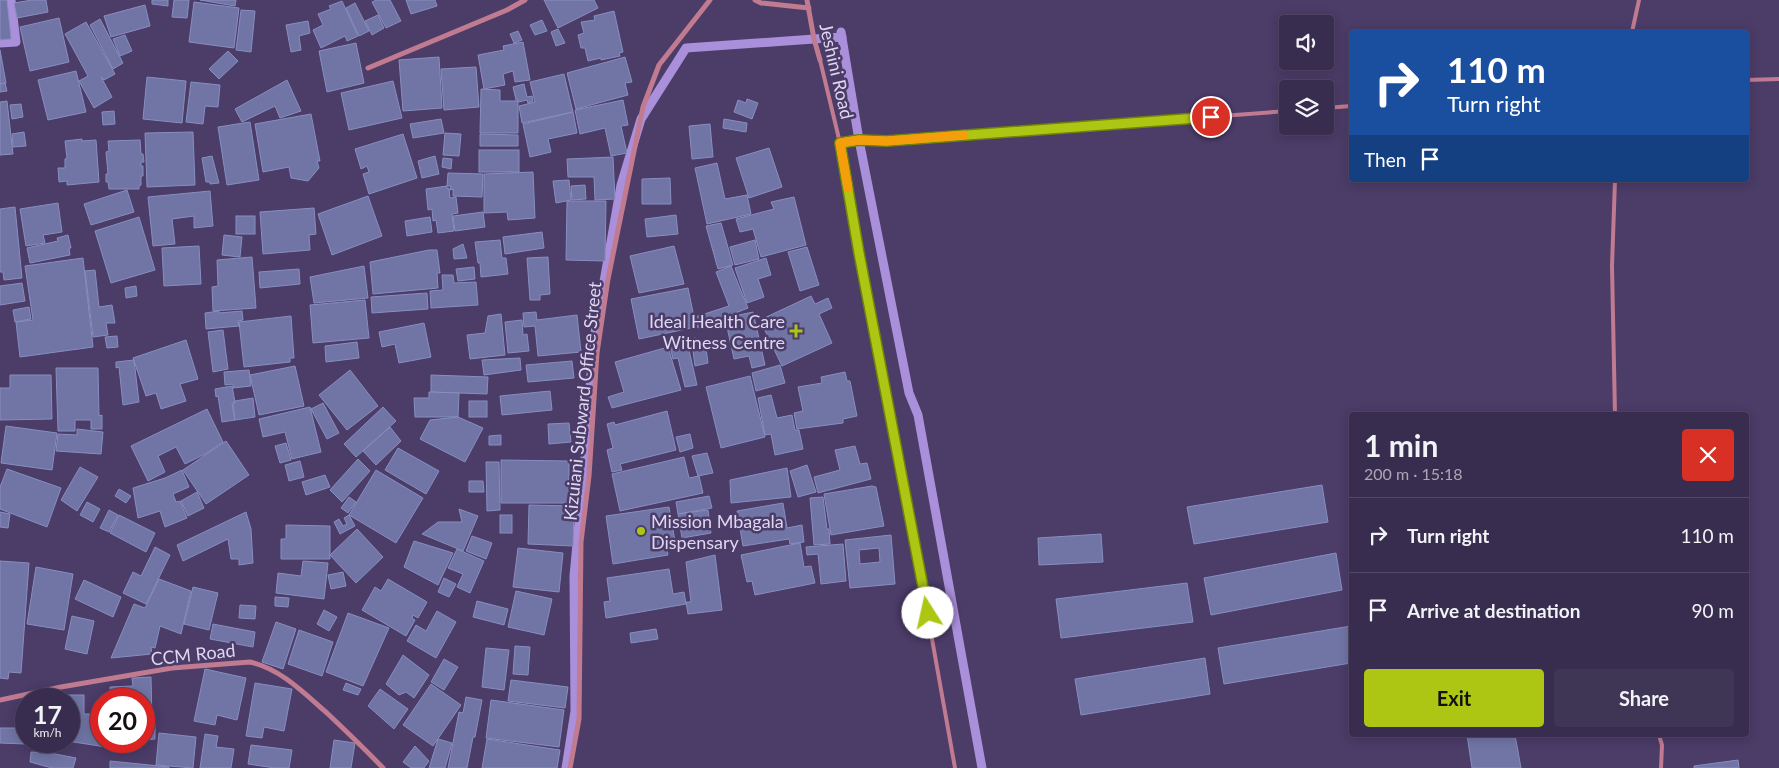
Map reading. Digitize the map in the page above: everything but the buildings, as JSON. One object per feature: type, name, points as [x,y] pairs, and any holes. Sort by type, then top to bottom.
[{"type":"street","points":[[368,68],[506,10],[525,0]]},
{"type":"street","name":"Kizuiani Subward Office Street","points":[[570,768],[579,719],[581,542],[589,476],[597,353],[608,279],[643,107],[659,65],[710,0]]},
{"type":"street","points":[[755,0],[761,3],[809,8]]},
{"type":"street","name":"Jeshini Road","points":[[807,0],[820,60]]},
{"type":"street","name":"CCM Road","points":[[0,700],[61,687],[172,668],[257,663],[291,681],[348,732],[383,768]]},
{"type":"lane","points":[[1632,30],[1640,0]]},
{"type":"lane","name":"Jeshini Road","points":[[820,60],[840,143],[955,768]]},
{"type":"lane","points":[[1749,80],[1779,78]]},
{"type":"lane","points":[[1334,107],[1349,106]]},
{"type":"lane","points":[[840,143],[859,140],[887,141],[1279,112]]},
{"type":"lane","points":[[1615,182],[1612,266],[1615,412]]},
{"type":"lane","points":[[1660,737],[1662,745],[1661,768]]},
{"type":"waterway","points":[[0,43],[16,42],[11,0]]},
{"type":"waterway","points":[[841,32],[859,140],[909,393],[918,415],[982,768]]},
{"type":"waterway","points":[[566,768],[575,711],[574,576],[593,344],[621,185],[641,119],[686,48],[842,37]]},
{"type":"slow traffic","points":[[848,188],[840,143],[859,140],[887,141],[964,135]]},
{"type":"place","name":"Ideal Health Care Witness Centre","points":[[796,331]]},
{"type":"place","name":"Mission Mbagala Dispensary","points":[[641,531]]},
{"type":"route","points":[[928,613],[859,253],[840,143],[859,140],[887,141],[1211,117]]}]
